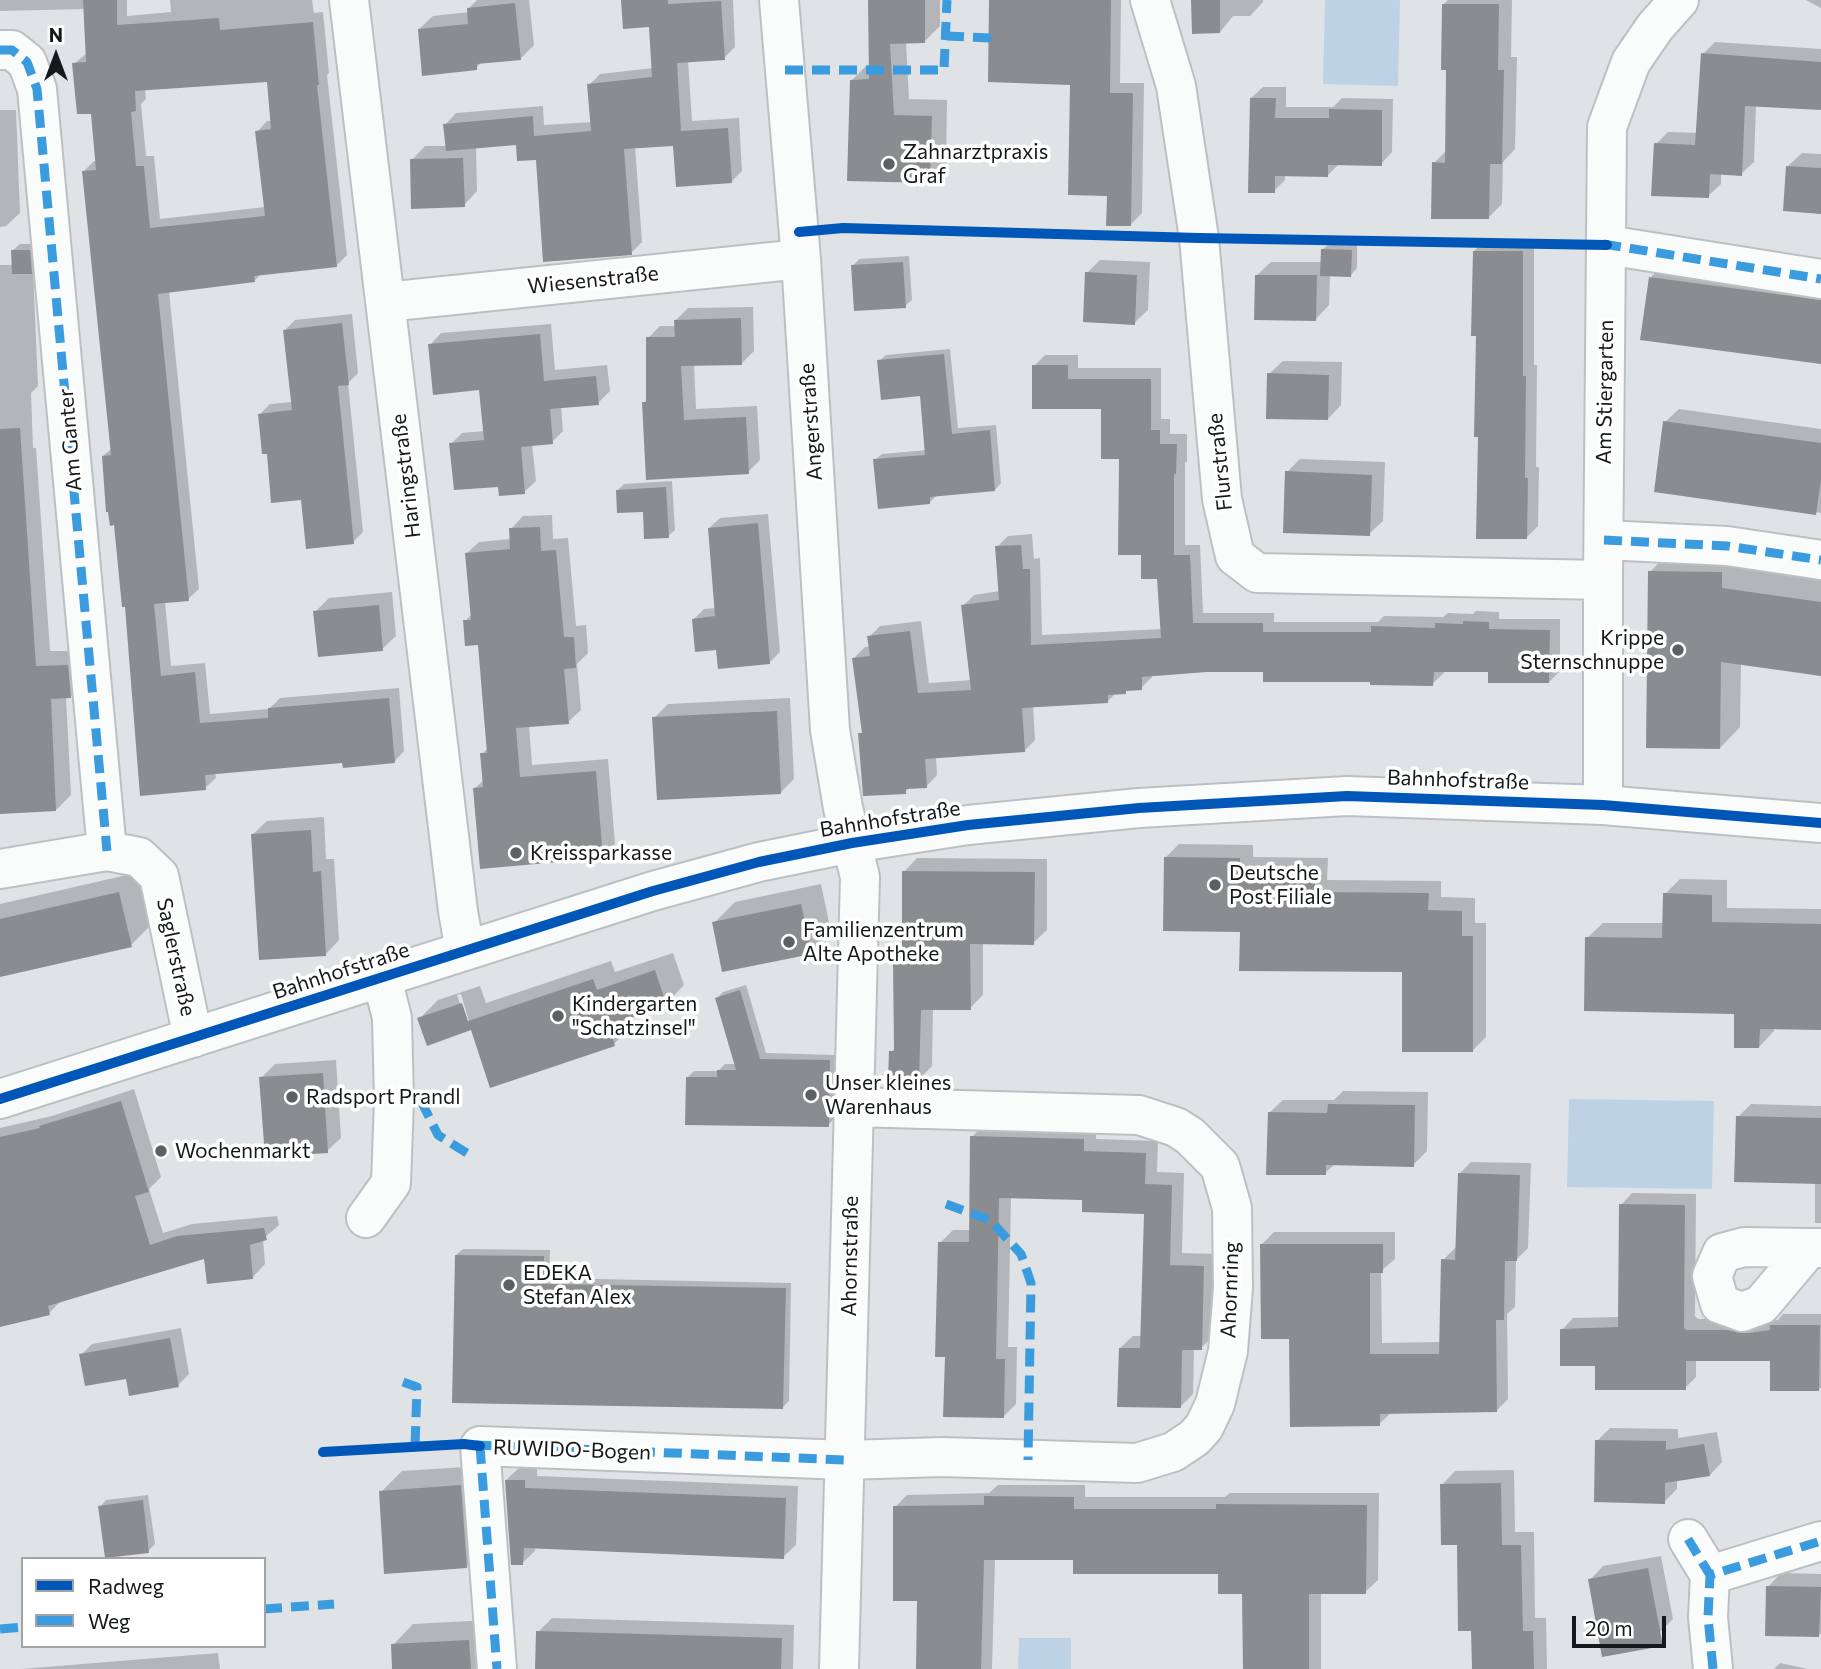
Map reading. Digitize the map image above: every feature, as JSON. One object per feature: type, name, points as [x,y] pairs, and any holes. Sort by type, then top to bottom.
[{"type":"street","name":"Haringstraße","points":[[349,0],[458,911],[465,951]]},
{"type":"street","name":"Angerstraße","points":[[779,0],[801,259],[830,730],[843,808],[852,843]]},
{"type":"street","name":"Flurstraße","points":[[1150,0],[1176,86],[1199,238],[1222,499],[1235,556],[1257,573],[1603,580]]},
{"type":"street","name":"Am Stiergarten","points":[[1603,804],[1607,127],[1631,62],[1655,27],[1679,0]]},
{"type":"street","name":"Am Ganter","points":[[0,50],[12,50],[27,62],[37,89],[107,851]]},
{"type":"street","points":[[1607,244],[1821,279]]},
{"type":"street","name":"Wiesenstraße","points":[[386,302],[801,259]]},
{"type":"street","points":[[1604,540],[1727,546],[1821,560]]},
{"type":"street","name":"Bahnhofstraße","points":[[0,1099],[680,884],[759,862],[852,843],[968,825],[1087,813],[1347,796],[1603,804],[1821,823]]},
{"type":"street","name":"Ahornstraße","points":[[839,1669],[860,877],[852,843]]},
{"type":"street","name":"Saglerstraße","points":[[0,869],[107,851],[139,857],[159,876],[193,1038]]},
{"type":"street","points":[[366,1218],[391,1183],[394,1100],[392,1018],[382,978]]},
{"type":"street","name":"Ahornring","points":[[846,1460],[942,1457],[1137,1463],[1172,1452],[1194,1438],[1204,1427],[1215,1404],[1228,1351],[1233,1288],[1231,1208],[1220,1166],[1190,1136],[1176,1127],[1139,1115],[853,1107]]},
{"type":"street","name":"RUWIDO-Bogen","points":[[497,1669],[480,1446],[846,1460]]},
{"type":"street","points":[[1688,1539],[1710,1575],[1707,1617],[1713,1669]]},
{"type":"street","points":[[1710,1575],[1821,1541]]},
{"type":"shaded area","points":[[1325,0],[1400,0],[1398,86],[1323,84]]},
{"type":"shaded area","points":[[1569,1099],[1714,1101],[1712,1189],[1567,1187]]},
{"type":"shaded area","points":[[1019,1638],[1071,1638],[1071,1669],[1018,1669]]},
{"type":"building","points":[[83,0],[117,0],[117,25],[219,18],[220,30],[313,22],[317,85],[337,267],[254,276],[255,282],[158,294],[189,601],[154,604],[161,676],[195,672],[200,723],[268,718],[268,708],[389,698],[395,763],[343,768],[342,763],[205,775],[206,790],[140,796],[125,607],[122,607],[114,525],[110,526],[106,512],[102,456],[111,455],[82,171],[96,170],[91,114],[77,114],[72,63],[86,62]],"holes":[[[267,82],[271,129],[255,131],[265,216],[150,228],[144,166],[136,166],[131,112],[136,111],[135,91]]]},
{"type":"building","points":[[621,0],[668,0],[668,4],[721,1],[725,60],[677,63],[681,131],[728,128],[732,183],[676,187],[673,146],[624,149],[632,255],[543,262],[536,160],[517,161],[516,145],[446,151],[443,124],[533,116],[534,136],[591,131],[587,84],[652,77],[649,27],[623,29]]},
{"type":"building","points":[[868,0],[925,0],[925,43],[890,44],[894,115],[932,116],[930,183],[847,181],[850,80],[869,79]]},
{"type":"building","points":[[989,0],[1111,0],[1110,93],[1133,93],[1131,226],[1106,226],[1107,196],[1068,195],[1070,85],[988,82]]},
{"type":"building","points":[[1191,0],[1220,0],[1220,33],[1192,34]]},
{"type":"building","points":[[515,3],[521,60],[477,64],[477,70],[422,76],[418,29],[468,24],[467,8]]},
{"type":"building","points":[[1442,4],[1499,4],[1498,70],[1504,70],[1502,164],[1490,164],[1489,219],[1431,219],[1432,162],[1445,163],[1446,70],[1441,70]]},
{"type":"building","points":[[1701,53],[1821,62],[1821,110],[1745,106],[1742,176],[1710,174],[1709,198],[1651,196],[1654,143],[1695,145]]},
{"type":"building","points":[[1250,98],[1276,98],[1275,118],[1329,118],[1329,109],[1382,110],[1382,166],[1328,165],[1328,177],[1275,176],[1275,193],[1248,193]]},
{"type":"building","points":[[463,158],[465,207],[411,209],[410,159]]},
{"type":"building","points":[[1786,166],[1821,168],[1821,214],[1783,211]]},
{"type":"building","points":[[1321,249],[1352,250],[1351,277],[1320,276]]},
{"type":"building","points":[[11,250],[30,250],[32,274],[12,274]]},
{"type":"building","points":[[1473,251],[1523,251],[1527,539],[1476,539],[1478,437],[1474,437],[1476,336],[1471,336]]},
{"type":"building","points":[[903,262],[906,308],[854,311],[851,265]]},
{"type":"building","points":[[1085,272],[1137,275],[1135,325],[1083,322]]},
{"type":"building","points":[[1255,275],[1317,275],[1316,321],[1254,320]]},
{"type":"building","points":[[1649,277],[1821,300],[1821,364],[1640,340]]},
{"type":"building","points":[[741,318],[742,365],[681,366],[684,420],[746,417],[749,474],[646,480],[642,402],[646,402],[646,337],[675,337],[674,320]]},
{"type":"building","points":[[342,323],[349,385],[338,386],[354,544],[306,549],[301,500],[271,503],[267,454],[262,454],[258,414],[292,410],[283,330]]},
{"type":"building","points":[[540,334],[544,381],[596,376],[599,405],[550,409],[553,444],[521,447],[525,494],[499,496],[498,487],[454,490],[449,443],[484,440],[479,390],[433,395],[428,344]]},
{"type":"building","points":[[944,354],[952,434],[990,430],[995,491],[930,497],[930,504],[878,509],[873,459],[925,455],[920,396],[881,400],[877,360]]},
{"type":"building","points":[[1032,365],[1068,365],[1068,379],[1151,379],[1151,430],[1160,430],[1160,444],[1177,444],[1174,474],[1174,555],[1190,555],[1193,623],[1263,623],[1263,632],[1371,632],[1371,626],[1435,628],[1435,623],[1463,624],[1463,621],[1489,622],[1489,629],[1550,630],[1549,683],[1488,683],[1488,672],[1434,672],[1433,686],[1370,685],[1370,682],[1263,682],[1263,672],[1207,672],[1142,677],[1142,690],[1108,695],[1108,703],[1022,708],[1025,752],[925,759],[927,788],[906,789],[906,794],[863,796],[858,733],[862,733],[852,658],[870,656],[867,636],[910,631],[918,693],[971,690],[961,605],[999,600],[995,546],[1021,545],[1023,569],[1030,569],[1031,645],[1161,638],[1157,579],[1141,579],[1141,555],[1118,555],[1119,459],[1101,459],[1101,409],[1032,409]]},
{"type":"building","points":[[1267,373],[1329,375],[1328,420],[1266,419]]},
{"type":"building","points":[[1663,421],[1821,443],[1821,480],[1816,515],[1654,492]]},
{"type":"building","points":[[20,428],[36,666],[68,665],[71,698],[51,699],[56,811],[0,814],[0,429]]},
{"type":"building","points":[[1285,471],[1372,475],[1370,536],[1283,533]]},
{"type":"building","points":[[666,487],[669,538],[644,539],[643,512],[617,513],[616,490]]},
{"type":"building","points":[[758,523],[770,664],[718,669],[716,650],[695,652],[692,619],[715,616],[708,528]]},
{"type":"building","points":[[540,527],[541,551],[556,550],[564,637],[574,637],[576,668],[564,669],[569,724],[516,728],[520,777],[596,771],[603,858],[480,869],[473,788],[483,787],[480,753],[487,753],[478,645],[465,646],[463,620],[471,620],[465,553],[510,549],[509,528]]},
{"type":"building","points":[[1648,571],[1722,572],[1722,588],[1821,602],[1821,676],[1721,662],[1720,749],[1646,748]]},
{"type":"building","points":[[379,605],[383,651],[318,657],[313,611]]},
{"type":"building","points":[[777,711],[781,794],[657,800],[652,717]]},
{"type":"building","points":[[311,830],[313,872],[321,871],[326,956],[259,960],[251,834]]},
{"type":"building","points":[[1164,857],[1240,858],[1240,870],[1315,871],[1315,892],[1429,893],[1428,910],[1462,911],[1462,936],[1473,936],[1473,1052],[1402,1052],[1402,972],[1239,971],[1240,932],[1163,931]]},
{"type":"building","points":[[902,871],[1035,872],[1034,945],[970,944],[971,1010],[921,1010],[919,1081],[888,1080],[889,1051],[894,1051],[893,961],[902,961]]},
{"type":"building","points":[[119,892],[132,947],[0,977],[0,919]]},
{"type":"building","points":[[1663,893],[1712,895],[1712,922],[1821,924],[1821,1030],[1760,1029],[1759,1048],[1734,1048],[1734,1014],[1584,1011],[1585,937],[1662,938]]},
{"type":"building","points":[[801,904],[812,954],[722,972],[712,922]]},
{"type":"building","points":[[655,970],[667,1006],[609,1025],[615,1046],[490,1088],[471,1030],[427,1046],[417,1018],[462,1003],[468,1021],[593,979],[597,990]]},
{"type":"building","points":[[740,990],[760,1059],[830,1060],[829,1127],[685,1125],[686,1077],[717,1077],[717,1070],[736,1070],[715,998]]},
{"type":"building","points":[[323,1073],[328,1153],[265,1157],[259,1077]]},
{"type":"building","points":[[121,1101],[149,1192],[135,1196],[150,1245],[177,1236],[264,1228],[267,1240],[250,1245],[253,1279],[207,1284],[204,1259],[48,1306],[50,1315],[0,1327],[0,1137],[40,1128],[39,1126]]},
{"type":"building","points":[[1328,1104],[1415,1105],[1414,1167],[1326,1165],[1326,1175],[1266,1175],[1268,1112],[1327,1113]]},
{"type":"building","points":[[1736,1116],[1821,1118],[1821,1184],[1734,1182]]},
{"type":"building","points":[[970,1136],[1084,1139],[1084,1151],[1146,1153],[1145,1184],[1172,1185],[1170,1265],[1204,1266],[1202,1350],[1182,1350],[1181,1408],[1117,1407],[1119,1348],[1140,1348],[1144,1214],[1082,1212],[1082,1200],[999,1198],[996,1359],[1005,1359],[1004,1418],[943,1417],[945,1357],[935,1357],[938,1242],[969,1242]]},
{"type":"building","points":[[1458,1173],[1520,1175],[1517,1261],[1505,1261],[1504,1320],[1496,1320],[1497,1412],[1380,1414],[1380,1426],[1290,1427],[1289,1339],[1261,1339],[1260,1244],[1383,1244],[1383,1273],[1370,1273],[1370,1354],[1439,1354],[1441,1259],[1455,1260]]},
{"type":"building","points":[[1619,1204],[1685,1205],[1686,1330],[1749,1333],[1770,1330],[1770,1325],[1820,1325],[1819,1391],[1770,1391],[1770,1361],[1686,1361],[1686,1390],[1595,1390],[1595,1366],[1560,1366],[1560,1329],[1618,1327]]},
{"type":"building","points":[[455,1255],[544,1256],[544,1284],[786,1288],[783,1409],[452,1403]]},
{"type":"building","points":[[170,1338],[179,1387],[129,1396],[126,1379],[85,1386],[79,1354]]},
{"type":"building","points":[[1595,1440],[1666,1441],[1666,1450],[1704,1444],[1710,1476],[1665,1483],[1665,1504],[1594,1502]]},
{"type":"building","points":[[505,1480],[525,1480],[525,1488],[786,1498],[784,1559],[524,1548],[523,1565],[511,1565]]},
{"type":"building","points":[[1501,1483],[1502,1545],[1521,1545],[1523,1631],[1533,1631],[1534,1669],[1472,1669],[1471,1631],[1458,1631],[1457,1545],[1441,1545],[1440,1484]]},
{"type":"building","points":[[461,1485],[467,1568],[384,1574],[379,1491]]},
{"type":"building","points":[[984,1496],[1074,1497],[1074,1509],[1216,1509],[1216,1504],[1367,1505],[1366,1594],[1309,1594],[1309,1669],[1243,1669],[1242,1594],[1218,1594],[1218,1574],[1073,1574],[1073,1560],[984,1560],[981,1669],[916,1669],[917,1601],[893,1601],[893,1506],[984,1505]]},
{"type":"building","points":[[143,1500],[149,1553],[105,1557],[98,1506]]},
{"type":"building","points":[[1648,1568],[1663,1646],[1602,1657],[1588,1579]]},
{"type":"building","points":[[1766,1586],[1821,1587],[1819,1637],[1765,1636]]},
{"type":"building","points":[[536,1631],[782,1638],[781,1669],[535,1669]]},
{"type":"building","points":[[469,1640],[471,1669],[392,1669],[391,1644]]},
{"type":"marked path","points":[[785,70],[944,70],[947,0]]},
{"type":"marked path","points":[[946,36],[993,38]]},
{"type":"marked path","points":[[0,50],[12,50],[27,62],[37,89],[107,851]]},
{"type":"marked path","points":[[1603,244],[1821,279]]},
{"type":"marked path","points":[[1604,540],[1727,546],[1821,560]]},
{"type":"marked path","points":[[421,1101],[438,1135],[470,1155]]},
{"type":"marked path","points":[[946,1204],[990,1220],[1021,1254],[1031,1283],[1028,1460]]},
{"type":"marked path","points":[[403,1382],[417,1387],[415,1447]]},
{"type":"marked path","points":[[475,1445],[846,1460]]},
{"type":"marked path","points":[[480,1446],[497,1669]]},
{"type":"marked path","points":[[1688,1539],[1710,1575]]},
{"type":"marked path","points":[[1713,1669],[1708,1617],[1710,1575],[1821,1541]]},
{"type":"marked path","points":[[266,1609],[334,1604]]},
{"type":"marked path","points":[[0,1629],[21,1627]]},
{"type":"cycle path","points":[[799,232],[843,228],[1607,245]]},
{"type":"cycle path","points":[[0,1099],[653,891],[759,862],[852,843],[968,825],[1139,808],[1347,796],[1603,805],[1821,823]]},
{"type":"cycle path","points":[[323,1452],[464,1444],[480,1446]]},
{"type":"place","name":"Zahnarztpraxis Graf","points":[[889,164]]},
{"type":"place","name":"Krippe Sternschnuppe","points":[[1678,650]]},
{"type":"place","name":"Kreissparkasse","points":[[516,853]]},
{"type":"place","name":"Deutsche Post Filiale","points":[[1215,885]]},
{"type":"place","name":"Familienzentrum Alte Apotheke","points":[[789,942]]},
{"type":"place","name":"Kindergarten \"Schatzinsel\"","points":[[558,1016]]},
{"type":"place","name":"Unser kleines Warenhaus","points":[[811,1095]]},
{"type":"place","name":"Radsport Prandl","points":[[292,1097]]},
{"type":"place","name":"Wochenmarkt","points":[[161,1151]]},
{"type":"place","name":"EDEKA Stefan Alex","points":[[509,1285]]}]
